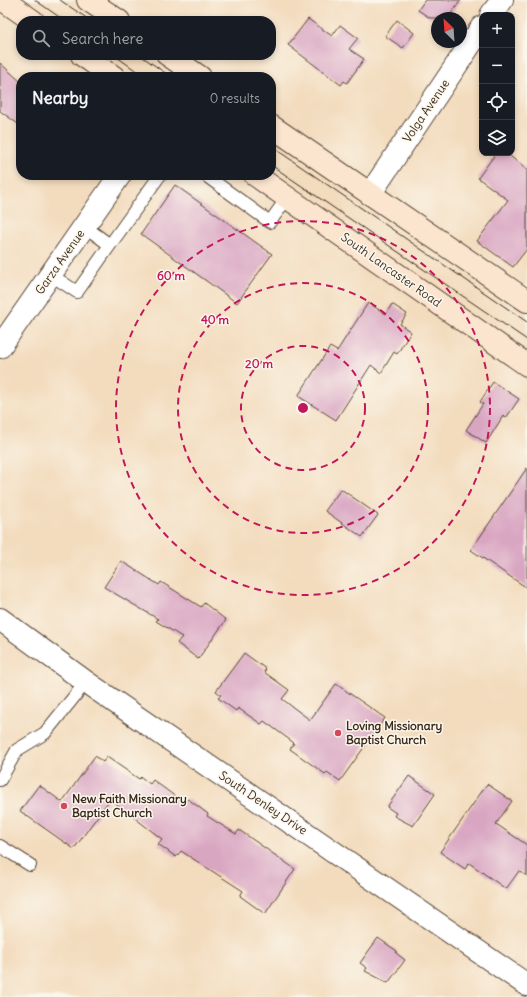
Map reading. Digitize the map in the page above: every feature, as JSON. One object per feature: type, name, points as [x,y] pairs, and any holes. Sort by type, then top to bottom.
[{"type":"main road","points":[[3,0],[26,16]]},
{"type":"main road","points":[[88,0],[112,16]]},
{"type":"main road","points":[[89,60],[107,72]]},
{"type":"main road","points":[[175,60],[193,72]]},
{"type":"main road","points":[[276,129],[527,301]]},
{"type":"main road","name":"South Lancaster Road","points":[[261,180],[527,365]]},
{"type":"street","points":[[493,12],[502,0]]},
{"type":"street","name":"Volga Avenue","points":[[370,194],[479,31]]},
{"type":"street","name":"Garza Avenue","points":[[0,347],[116,180]]},
{"type":"street","name":"South Denley Drive","points":[[0,619],[86,682],[527,985]]},
{"type":"lane","points":[[51,275],[77,292],[156,180]]},
{"type":"lane","points":[[212,180],[270,222],[287,198]]},
{"type":"lane","points":[[84,226],[110,245]]},
{"type":"lane","points":[[0,780],[17,750],[45,733],[86,682]]},
{"type":"lane","points":[[0,846],[30,865]]},
{"type":"building","points":[[425,0],[461,0],[452,12],[431,12],[431,18],[418,10]]},
{"type":"building","points":[[308,19],[332,36],[340,25],[358,38],[349,49],[364,59],[347,83],[344,81],[341,85],[288,45]]},
{"type":"building","points":[[397,20],[414,33],[403,48],[385,36]]},
{"type":"building","points":[[0,63],[16,77],[16,122],[0,111]]},
{"type":"building","points":[[494,156],[510,156],[527,169],[527,249],[513,267],[477,241],[508,200],[478,178]]},
{"type":"building","points":[[175,185],[272,254],[237,303],[141,234]]},
{"type":"building","points":[[368,303],[386,314],[392,304],[407,314],[400,324],[411,332],[397,354],[394,352],[381,373],[371,365],[336,420],[298,396],[330,347],[337,351]]},
{"type":"building","points":[[493,382],[519,399],[506,418],[503,416],[486,443],[466,430],[483,404],[480,402]]},
{"type":"building","points":[[527,468],[527,588],[471,550]]},
{"type":"building","points":[[341,489],[378,515],[362,537],[325,511]]},
{"type":"building","points":[[121,561],[159,585],[161,582],[201,607],[204,603],[226,620],[198,659],[177,643],[182,637],[156,621],[158,619],[104,587]]},
{"type":"building","points":[[244,653],[266,669],[264,672],[289,690],[282,699],[310,720],[336,684],[385,718],[340,781],[327,772],[325,774],[290,749],[294,743],[264,721],[261,724],[238,708],[236,711],[218,698],[221,695],[216,691]]},
{"type":"building","points":[[95,756],[103,762],[107,757],[139,779],[141,777],[150,784],[153,780],[184,803],[188,799],[208,814],[207,816],[236,834],[239,830],[295,869],[265,914],[240,896],[243,891],[181,851],[176,857],[158,844],[162,839],[110,799],[74,849],[20,811],[39,785],[62,802]]},
{"type":"building","points":[[409,776],[435,794],[413,826],[394,816],[396,813],[387,807]]},
{"type":"building","points":[[487,784],[512,801],[496,824],[527,845],[527,876],[519,871],[506,889],[469,863],[465,869],[440,852]]},
{"type":"building","points":[[378,938],[397,951],[396,953],[405,960],[388,983],[365,971],[367,968],[360,963]]},
{"type":"tram line","points":[[35,0],[58,16]]},
{"type":"tram line","points":[[60,0],[84,16]]},
{"type":"tram line","points":[[121,60],[138,72]]},
{"type":"tram line","points":[[147,60],[164,72]]},
{"type":"tram line","points":[[276,149],[527,322]]},
{"type":"tram line","points":[[276,168],[527,340]]},
{"type":"place","name":"Loving Missionary Baptist Church","points":[[338,733]]},
{"type":"place","name":"New Faith Missionary Baptist Church","points":[[64,806]]}]
